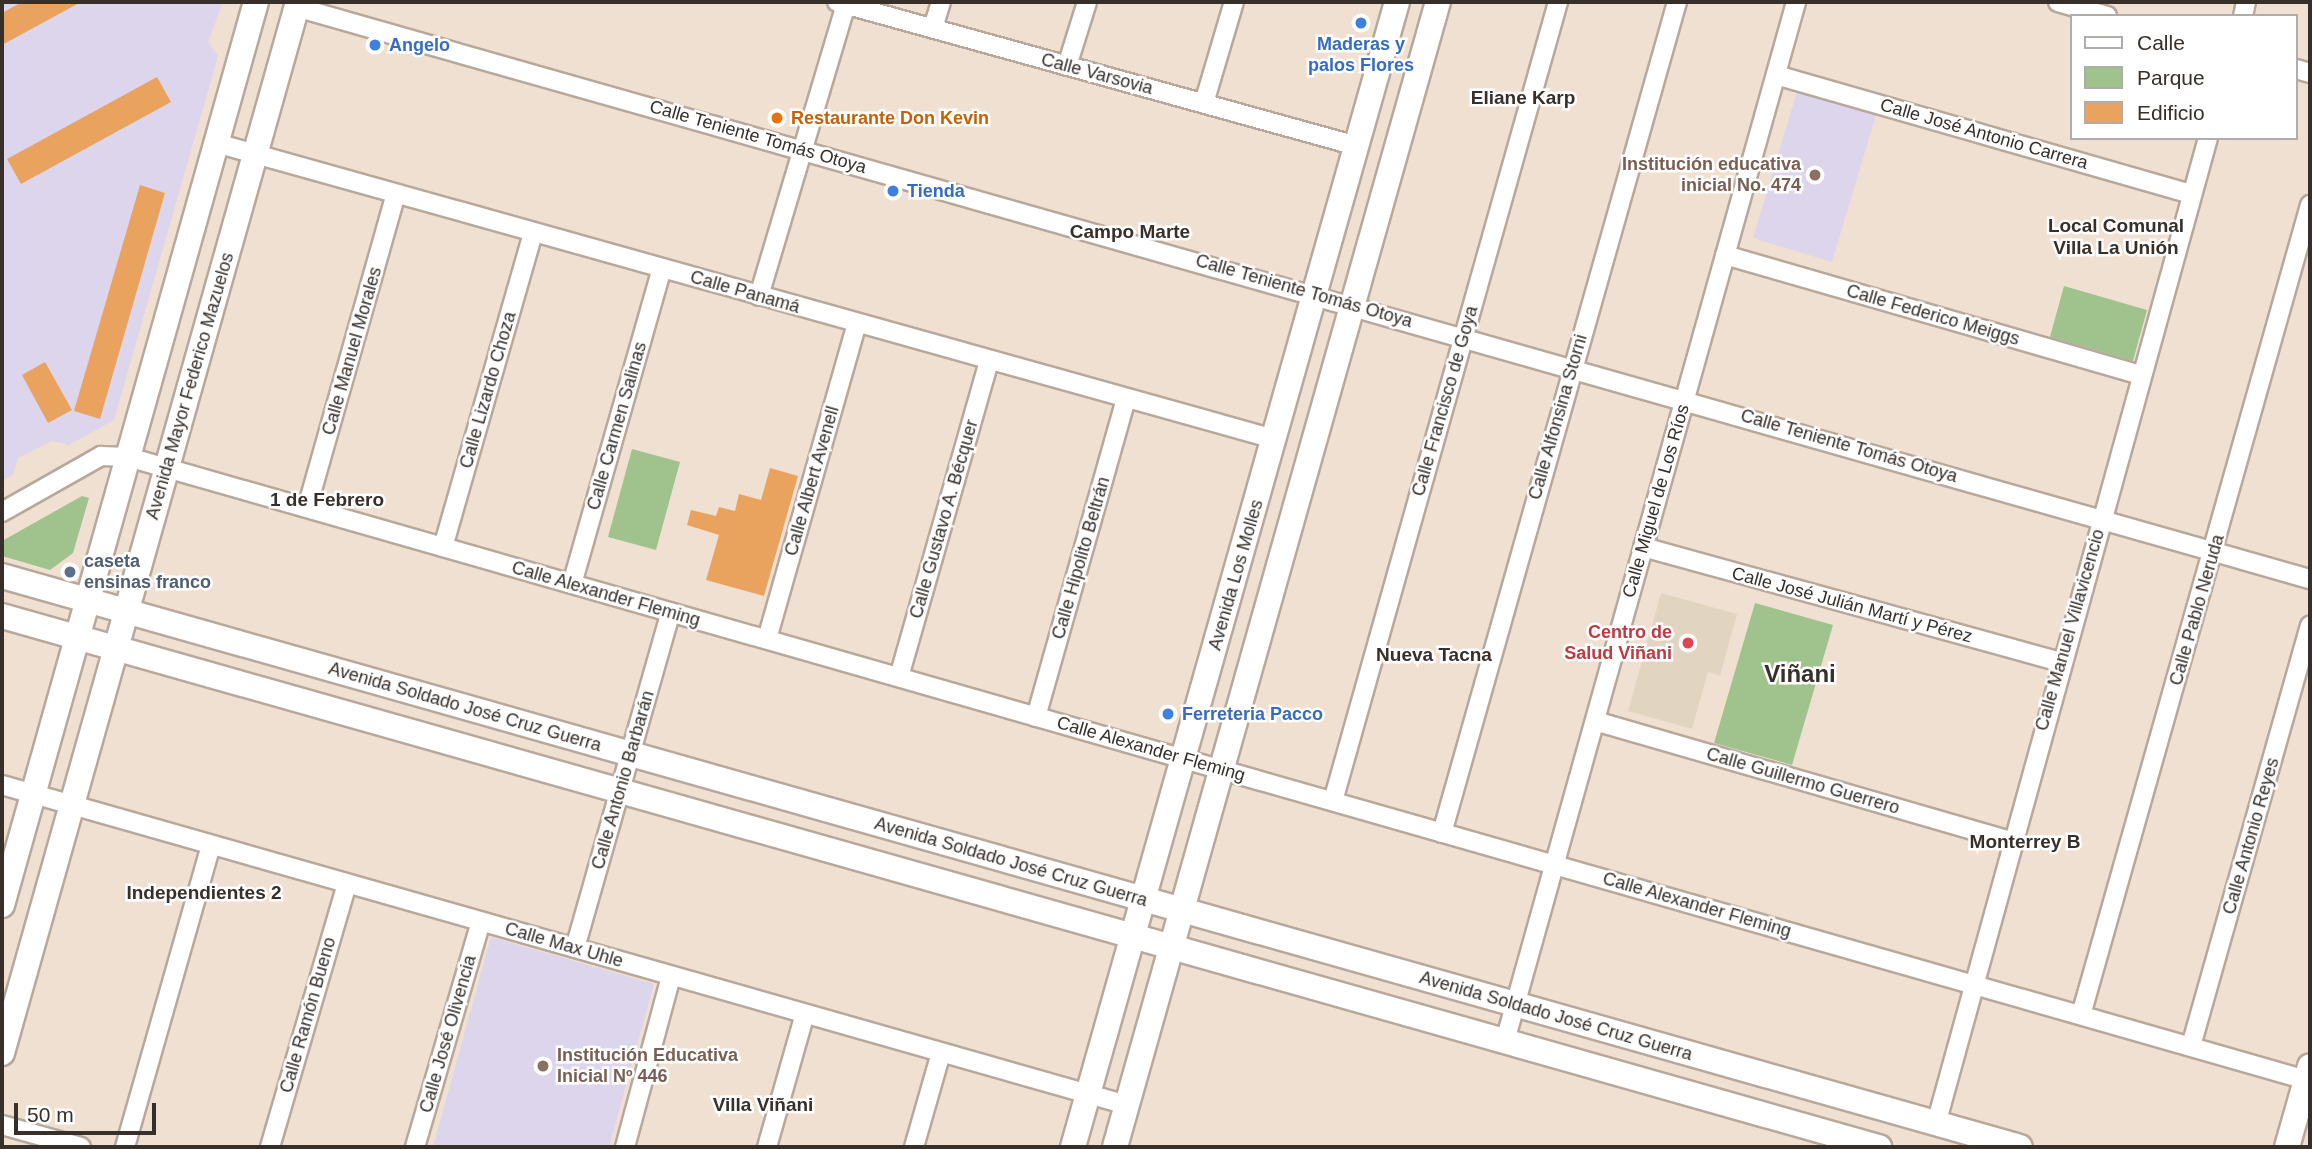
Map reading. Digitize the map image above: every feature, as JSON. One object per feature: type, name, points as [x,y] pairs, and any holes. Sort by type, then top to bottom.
[{"type":"street","points":[[2,905],[256,2]]},
{"type":"street","points":[[933,28],[941,2]]},
{"type":"street","points":[[1067,65],[1087,2]]},
{"type":"street","points":[[1204,103],[1234,2]]},
{"type":"street","name":"Avenida Los Molles","points":[[1073,1147],[1397,2]]},
{"type":"street","points":[[1115,1147],[1438,2]]},
{"type":"street","name":"Calle Francisco de Goya","points":[[1333,801],[1558,2]]},
{"type":"street","name":"Calle Alfonsina Storni","points":[[1442,832],[1677,2]]},
{"type":"street","name":"Calle Miguel de Los Ríos","points":[[1505,1041],[1796,2]]},
{"type":"street","points":[[2058,2],[2100,14]]},
{"type":"street","points":[[759,296],[842,3]]},
{"type":"street","name":"Calle Varsovia","points":[[842,3],[1357,146]]},
{"type":"street","name":"Calle Teniente Tomás Otoya","points":[[297,4],[2310,579]]},
{"type":"street","name":"Avenida Mayor Federico Mazuelos","points":[[2,1053],[297,4]]},
{"type":"street","name":"Calle José Antonio Carrera","points":[[1776,75],[2192,194]]},
{"type":"street","name":"Calle Manuel Villavicencio","points":[[1936,1124],[1970,984],[2207,140]]},
{"type":"street","name":"Calle Panamá","points":[[216,143],[1274,439]]},
{"type":"street","name":"Calle Manuel Morales","points":[[307,508],[397,194]]},
{"type":"street","name":"Calle Pablo Neruda","points":[[2081,1015],[2310,205]]},
{"type":"street","name":"Calle Lizardo Choza","points":[[443,547],[533,233]]},
{"type":"street","name":"Calle Federico Meiggs","points":[[1725,255],[2141,375]]},
{"type":"street","name":"Calle Carmen Salinas","points":[[572,584],[662,269]]},
{"type":"street","name":"Calle Albert Avenell","points":[[766,639],[856,324]]},
{"type":"street","name":"Calle Gustavo A. Bécquer","points":[[899,677],[989,361]]},
{"type":"street","name":"Calle Hipolito Beltrán","points":[[1036,716],[1126,399]]},
{"type":"street","name":"Calle Alexander Fleming","points":[[2,512],[101,456],[128,457],[1970,984],[2191,1046],[2309,1075]]},
{"type":"street","name":"Calle José Julián Martí y Pérez","points":[[1643,547],[2061,662]]},
{"type":"street","name":"Avenida Soldado José Cruz Guerra","points":[[2,576],[2020,1147]]},
{"type":"street","name":"Calle Antonio Barbarán","points":[[575,948],[671,612]]},
{"type":"street","points":[[2,616],[1879,1147]]},
{"type":"street","name":"Calle Antonio Reyes","points":[[2191,1046],[2310,626]]},
{"type":"street","name":"Calle Guillermo Guerrero","points":[[1595,721],[2011,841]]},
{"type":"street","name":"Calle Max Uhle","points":[[2,785],[1127,1105]]},
{"type":"street","points":[[125,1147],[211,845]]},
{"type":"street","name":"Calle Ramón Bueno","points":[[270,1147],[347,884]]},
{"type":"street","name":"Calle José Olivencia","points":[[415,1147],[481,922]]},
{"type":"street","points":[[625,1147],[671,976]]},
{"type":"street","points":[[767,1147],[805,1014]]},
{"type":"street","points":[[914,1147],[941,1053]]},
{"type":"street","points":[[2287,1147],[2309,1075]]},
{"type":"street","points":[[2,1125],[81,1147]]},
{"type":"shaded area","points":[[2,2],[223,2],[208,42],[218,56],[114,420],[69,445],[52,441],[18,458],[13,475],[2,481]]},
{"type":"shaded area","name":"Institución educativa inicial No. 474","points":[[1798,88],[1877,112],[1832,262],[1753,238]]},
{"type":"shaded area","name":"Centro de Salud Viñani","points":[[1661,593],[1737,614],[1720,676],[1708,672],[1692,729],[1628,711]]},
{"type":"shaded area","name":"Institución Educativa Inicial Nº 446","points":[[491,937],[654,984],[609,1147],[433,1147]]},
{"type":"green space","points":[[2064,286],[2147,310],[2133,361],[2050,337]]},
{"type":"green space","points":[[632,449],[680,462],[656,550],[608,537]]},
{"type":"green space","points":[[82,496],[89,498],[73,553],[50,570],[2,556],[2,541]]},
{"type":"green space","points":[[1755,603],[1833,625],[1792,765],[1714,743]]},
{"type":"building","points":[[22,2],[81,2],[2,45],[2,13]]},
{"type":"building","points":[[157,77],[171,102],[21,184],[7,159]]},
{"type":"building","points":[[140,185],[165,193],[100,419],[74,411]]},
{"type":"building","points":[[45,362],[72,410],[48,423],[22,375]]},
{"type":"building","points":[[770,468],[798,476],[764,596],[706,580],[719,535],[687,525],[691,510],[716,516],[719,507],[735,511],[739,494],[761,500]]},
{"type":"place","name":"Maderas y palos Flores","points":[[1361,23]]},
{"type":"place","name":"Angelo","points":[[375,45]]},
{"type":"place","name":"Restaurante Don Kevin","points":[[777,118]]},
{"type":"place","name":"Institución educativa inicial No. 474","points":[[1815,175]]},
{"type":"place","name":"Tienda","points":[[893,191]]},
{"type":"place","name":"caseta ensinas franco","points":[[70,572]]},
{"type":"place","name":"Centro de Salud Viñani","points":[[1688,643]]},
{"type":"place","name":"Ferreteria Pacco","points":[[1168,714]]},
{"type":"place","name":"Institución Educativa Inicial Nº 446","points":[[543,1066]]},
{"type":"district","name":"Eliane Karp","points":[[1523,98]]},
{"type":"district","name":"Campo Marte","points":[[1130,232]]},
{"type":"district","name":"Local Comunal Villa La Unión","points":[[2116,237]]},
{"type":"district","name":"1 de Febrero","points":[[327,500]]},
{"type":"district","name":"Nueva Tacna","points":[[1434,655]]},
{"type":"district","name":"Viñani","points":[[1800,674]]},
{"type":"district","name":"Monterrey B","points":[[2025,842]]},
{"type":"district","name":"Independientes 2","points":[[204,893]]},
{"type":"district","name":"Villa Viñani","points":[[763,1105]]}]
